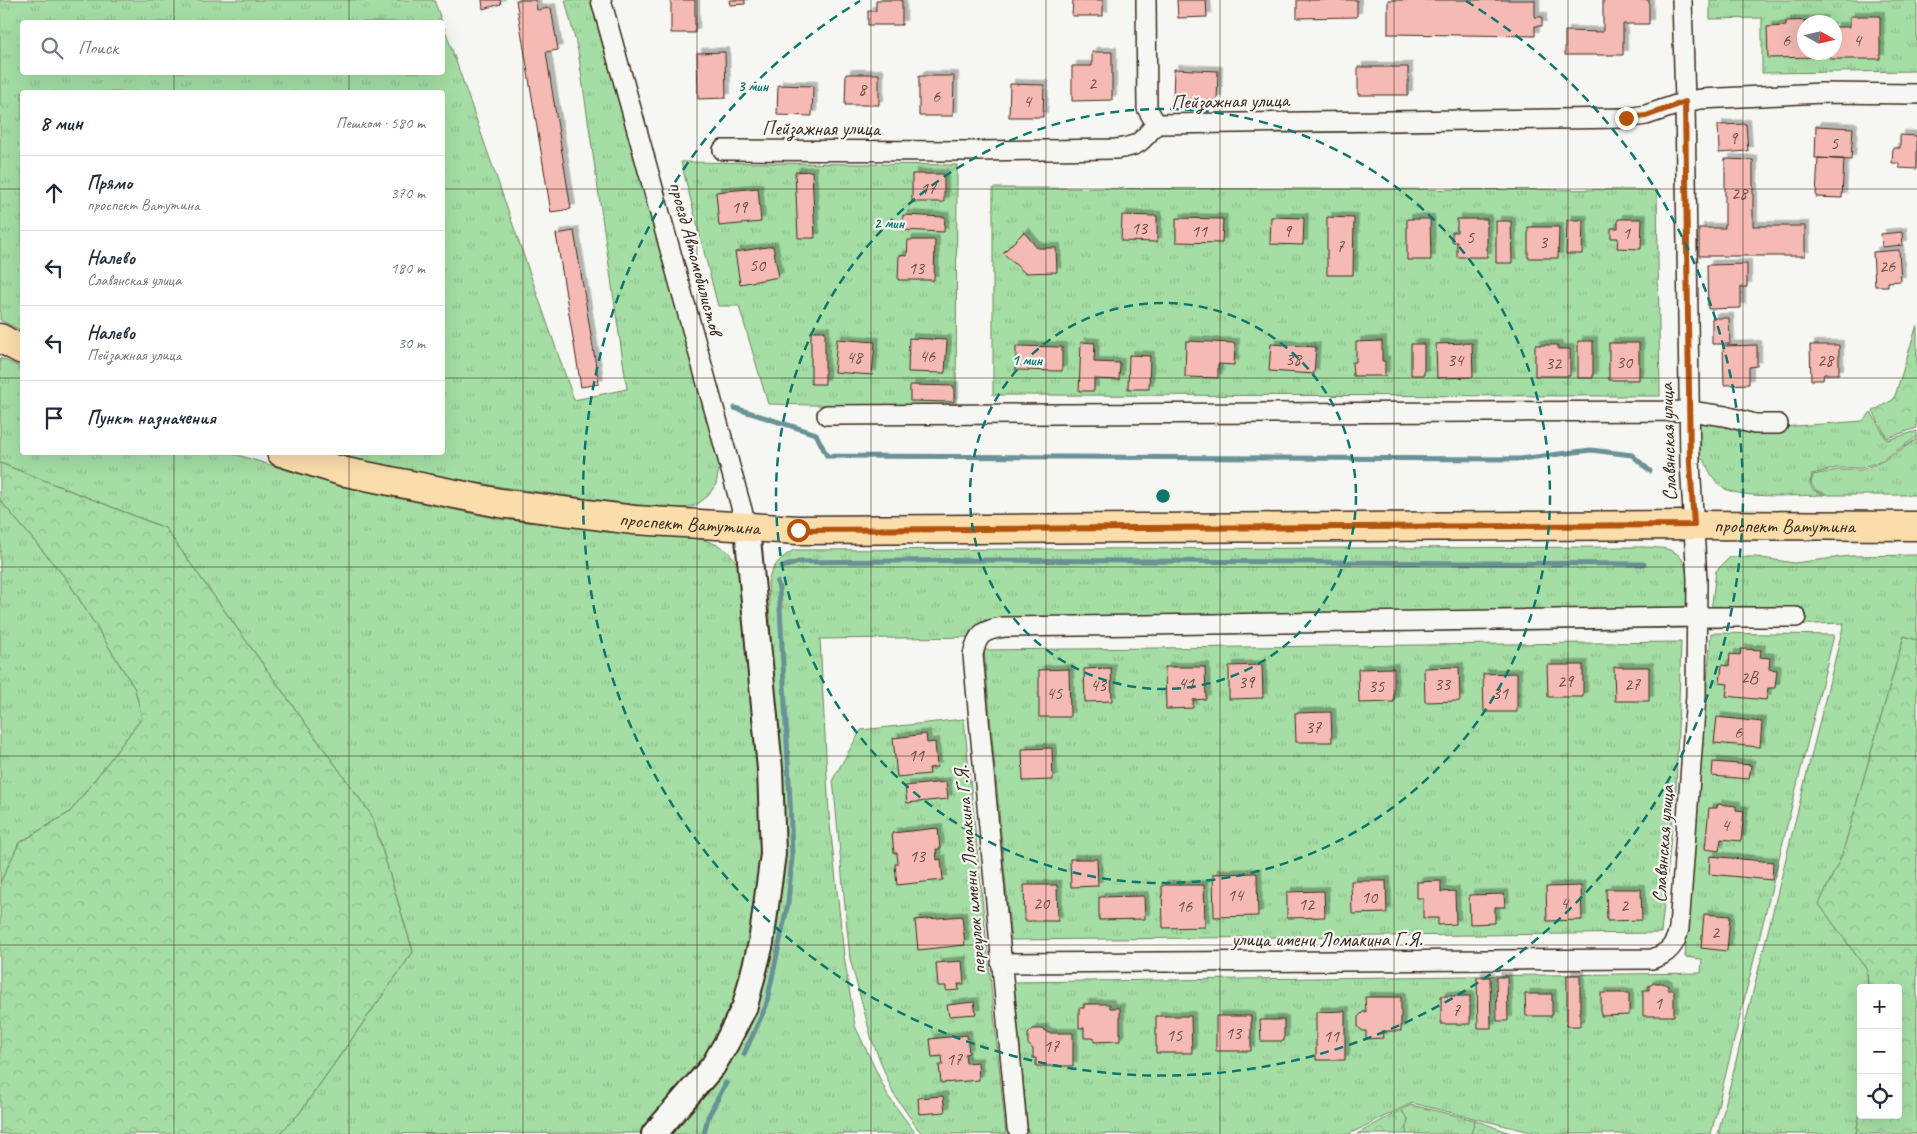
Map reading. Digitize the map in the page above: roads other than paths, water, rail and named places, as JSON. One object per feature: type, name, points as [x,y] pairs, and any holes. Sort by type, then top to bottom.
[{"type":"main road","points":[[0,338],[20,349]]},
{"type":"main road","name":"проспект Ватутина","points":[[290,455],[341,471],[500,503],[634,520],[747,528],[798,530],[1040,530],[1694,525],[1917,526]]},
{"type":"street","name":"проезд Автомобилистов","points":[[601,0],[747,528]]},
{"type":"street","points":[[1146,0],[1147,108],[1156,124]]},
{"type":"street","name":"Славянская улица","points":[[1652,959],[1670,949],[1678,936],[1696,696],[1697,579],[1689,411],[1682,0]]},
{"type":"street","name":"Пейзажная улица","points":[[723,150],[978,151],[1116,149],[1134,147],[1144,139],[1156,124],[1626,118],[1646,116],[1685,102],[1701,99],[1822,93],[1917,94]]},
{"type":"street","points":[[827,415],[1689,411],[1725,416],[1755,424],[1778,424]]},
{"type":"street","points":[[654,1134],[712,1066],[726,1042],[745,1006],[761,943],[773,854],[770,769],[747,528]]},
{"type":"street","name":"переулок имени Ломакина Г.Я.","points":[[1017,1128],[973,655],[976,640],[988,629],[1004,627],[1796,617]]},
{"type":"street","name":"улица имени Ломакина Г.Я.","points":[[1001,963],[1652,959]]},
{"type":"waterway","points":[[735,408],[816,434],[827,456],[1520,459],[1591,450],[1632,455],[1650,471]]},
{"type":"waterway","points":[[782,567],[799,562],[987,560],[1644,564]]},
{"type":"waterway","points":[[744,1054],[766,1006],[788,903],[792,857],[779,588],[777,582]]},
{"type":"waterway","points":[[704,1134],[708,1117],[726,1083]]}]
